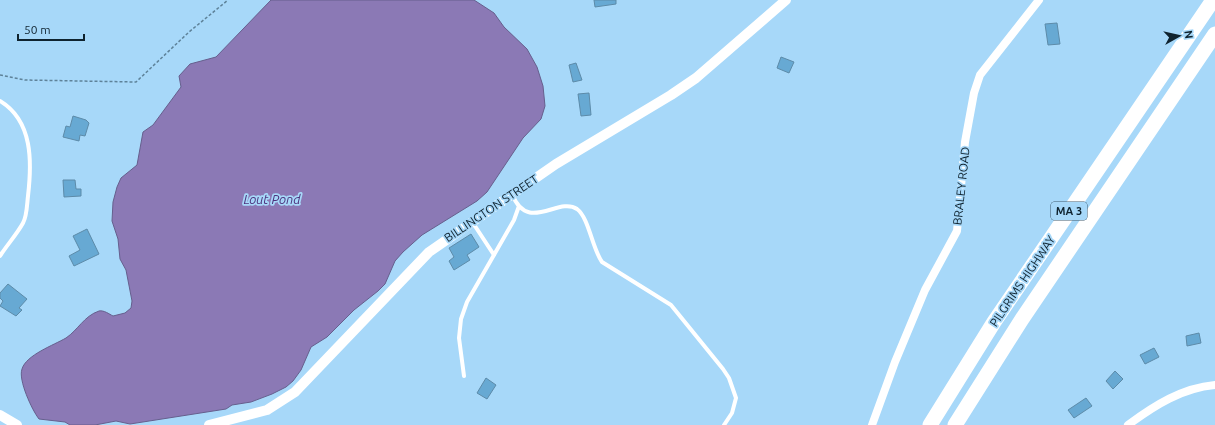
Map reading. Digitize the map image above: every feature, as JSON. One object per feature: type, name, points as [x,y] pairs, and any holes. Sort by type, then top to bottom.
[{"type":"highway","name":"PILGRIMS HIGHWAY","points":[[930,425],[994,322],[1213,0]]},
{"type":"highway","name":"PILGRIMS HIGHWAY","points":[[955,425],[1022,319],[1215,34]]},
{"type":"street","name":"BILLINGTON STREET","points":[[210,425],[267,410],[295,392],[415,265],[433,249],[556,164],[671,95],[696,78],[786,0]]},
{"type":"street","name":"BRALEY ROAD","points":[[872,425],[895,362],[926,290],[957,231],[965,142],[974,93],[980,75],[1039,0]]},
{"type":"street","points":[[1128,425],[1162,402],[1178,394],[1215,385]]},
{"type":"street","points":[[2,420],[16,425]]},
{"type":"lane","points":[[0,101],[9,106],[22,125],[30,154],[30,178],[24,222],[0,256]]},
{"type":"lane","points":[[512,194],[518,206],[527,212],[549,211],[568,206],[576,209],[583,215],[592,244],[602,262],[671,305],[729,378],[736,398],[735,406],[724,425]]},
{"type":"lane","points":[[464,376],[459,338],[461,318],[467,302],[514,220],[518,206]]},
{"type":"lane","points":[[472,221],[494,255]]},
{"type":"path","points":[[0,75],[25,80],[136,82],[189,32],[228,0]]},
{"type":"water","name":"Lout Pond","points":[[271,0],[474,0],[494,13],[504,27],[527,49],[537,67],[543,86],[545,106],[541,119],[523,138],[487,192],[477,201],[422,235],[403,252],[395,261],[385,284],[354,310],[327,337],[311,347],[301,370],[293,381],[286,387],[251,402],[232,405],[226,409],[130,424],[116,421],[95,425],[70,425],[65,422],[39,419],[29,402],[21,374],[22,369],[29,359],[66,338],[94,313],[103,311],[113,316],[125,313],[131,308],[132,301],[126,270],[120,259],[118,239],[112,221],[113,202],[121,178],[137,165],[143,132],[153,125],[181,87],[179,76],[190,64],[216,57]]},
{"type":"building","points":[[594,0],[616,0],[616,4],[595,7]]},
{"type":"building","points":[[1057,23],[1060,44],[1048,45],[1045,24]]},
{"type":"building","points":[[781,57],[794,62],[789,73],[777,68]]},
{"type":"building","points":[[576,63],[582,80],[573,82],[569,65]]},
{"type":"building","points":[[589,93],[591,115],[581,116],[578,94]]},
{"type":"building","points":[[73,116],[86,120],[89,123],[85,136],[80,135],[79,141],[63,137],[66,126],[70,127]]},
{"type":"building","points":[[63,180],[75,180],[76,189],[81,189],[81,196],[64,197]]},
{"type":"building","points":[[87,229],[99,254],[74,266],[69,256],[80,250],[73,236]]},
{"type":"building","points":[[471,234],[479,247],[467,255],[470,260],[454,270],[449,261],[454,257],[449,248]]},
{"type":"building","points":[[8,284],[27,299],[19,308],[22,310],[16,316],[0,306],[3,301],[0,298],[0,293]]},
{"type":"building","points":[[1199,333],[1201,343],[1187,346],[1186,336]]},
{"type":"building","points":[[1154,348],[1159,357],[1145,364],[1140,355]]},
{"type":"building","points":[[1115,371],[1123,379],[1113,389],[1106,381]]},
{"type":"building","points":[[486,378],[496,385],[487,399],[477,393]]},
{"type":"building","points":[[1086,398],[1092,406],[1074,418],[1068,410]]}]
